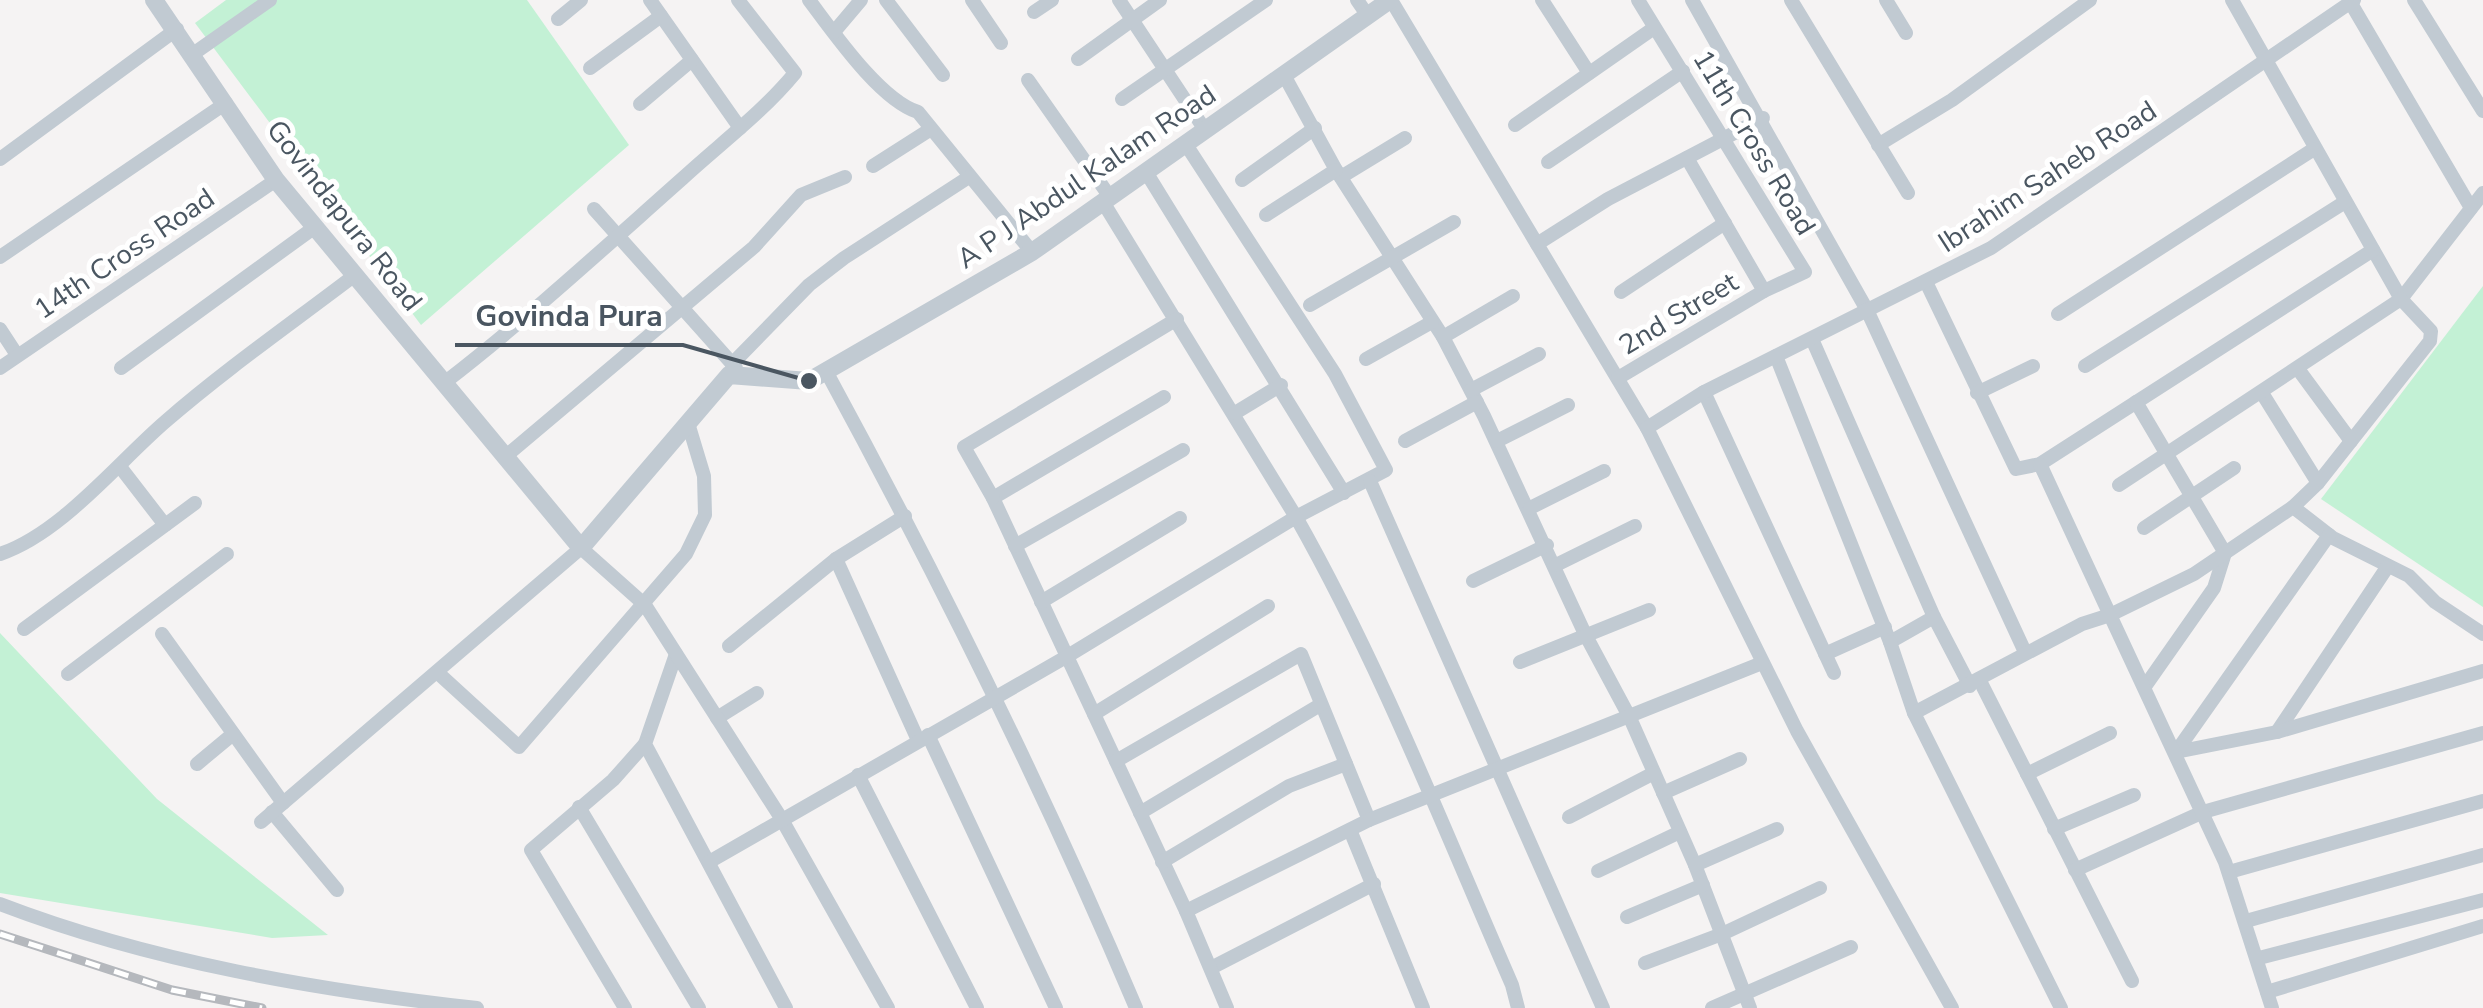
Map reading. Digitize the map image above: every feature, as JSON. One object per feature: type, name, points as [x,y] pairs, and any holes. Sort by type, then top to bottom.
[{"type":"street","name":"Govindapura Road","points":[[154,0],[276,180],[581,548]]},
{"type":"street","points":[[193,54],[270,0]]},
{"type":"street","points":[[558,19],[581,0]]},
{"type":"street","points":[[650,0],[740,128]]},
{"type":"street","points":[[444,383],[522,323],[619,238],[770,103],[794,73],[738,0]]},
{"type":"street","points":[[809,0],[902,107],[918,112],[1032,252]]},
{"type":"street","points":[[834,32],[861,0]]},
{"type":"street","points":[[886,0],[944,76]]},
{"type":"street","points":[[972,0],[1002,42]]},
{"type":"street","points":[[1034,12],[1052,0]]},
{"type":"street","points":[[1120,0],[1204,130]]},
{"type":"street","points":[[1078,59],[1160,0]]},
{"type":"street","points":[[1122,99],[1266,0]]},
{"type":"street","points":[[1391,0],[1647,428],[1762,663],[1952,1008]]},
{"type":"street","name":"A P J Abdul Kalam Road","points":[[737,370],[809,382],[1032,252],[1284,75],[1362,8],[1391,0]]},
{"type":"street","points":[[1542,0],[1589,73]]},
{"type":"street","name":"11th Cross Road","points":[[1638,0],[1805,272],[1764,292]]},
{"type":"street","points":[[1692,0],[1867,310],[2025,652]]},
{"type":"street","points":[[1791,0],[1908,193]]},
{"type":"street","points":[[1886,0],[1906,34]]},
{"type":"street","points":[[1878,145],[1952,100],[2090,0]]},
{"type":"street","points":[[1914,713],[1975,683],[2025,652],[2194,574],[2294,506],[2318,484],[2433,336],[2401,299],[2232,0]]},
{"type":"street","points":[[2414,0],[2483,112]]},
{"type":"street","points":[[2351,1],[2471,208]]},
{"type":"street","name":"Ibrahim Saheb Road","points":[[1647,428],[1704,392],[1991,248],[2351,1]]},
{"type":"street","points":[[590,68],[661,16]]},
{"type":"street","points":[[1515,125],[1654,28]]},
{"type":"street","points":[[0,159],[176,29]]},
{"type":"street","points":[[640,104],[692,60]]},
{"type":"street","points":[[1548,162],[1683,71]]},
{"type":"street","points":[[1284,75],[1338,174],[1443,337],[1474,396],[1530,508],[1585,634],[1630,718],[1695,865],[1747,1000]]},
{"type":"street","points":[[1028,80],[1235,413],[1350,612],[1512,984],[1518,1008]]},
{"type":"street","points":[[0,256],[226,103]]},
{"type":"street","points":[[1538,244],[1608,199],[1762,118]]},
{"type":"street","points":[[1242,180],[1315,128]]},
{"type":"street","points":[[873,166],[931,129]]},
{"type":"street","points":[[1266,216],[1404,138]]},
{"type":"street","points":[[709,862],[1066,657],[1296,517],[1386,470],[1335,374],[1185,143]]},
{"type":"street","points":[[2058,314],[2314,149]]},
{"type":"street","points":[[1686,158],[1764,292]]},
{"type":"street","points":[[1146,172],[1281,385],[1344,493]]},
{"type":"street","points":[[272,812],[581,548],[809,286],[844,258],[969,176]]},
{"type":"street","points":[[506,456],[754,247],[801,196],[845,177]]},
{"type":"street","name":"14th Cross Road","points":[[0,368],[276,180]]},
{"type":"street","points":[[2119,485],[2401,299],[2483,193]]},
{"type":"street","points":[[2085,366],[2345,202]]},
{"type":"street","points":[[594,210],[737,370]]},
{"type":"street","points":[[1310,305],[1454,222]]},
{"type":"street","points":[[1621,292],[1725,223]]},
{"type":"street","points":[[121,368],[315,227]]},
{"type":"street","points":[[1926,282],[2016,470],[2040,464],[2373,250]]},
{"type":"street","points":[[0,554],[32,538],[122,468],[164,423],[355,275]]},
{"type":"street","name":"2nd Street","points":[[1618,378],[1764,292]]},
{"type":"street","points":[[1443,337],[1513,296]]},
{"type":"street","points":[[1177,319],[964,447],[1016,546],[1186,911],[1227,1008]]},
{"type":"street","points":[[1366,359],[1432,322]]},
{"type":"street","points":[[0,329],[18,355]]},
{"type":"street","points":[[1812,339],[1934,617],[2027,774],[2132,981]]},
{"type":"street","points":[[1405,441],[1539,354]]},
{"type":"street","points":[[1776,356],[1914,713],[2061,1008]]},
{"type":"street","points":[[1977,394],[2033,366]]},
{"type":"street","points":[[2298,368],[2351,442]]},
{"type":"street","points":[[826,371],[906,516],[1060,829],[1136,1008]]},
{"type":"street","points":[[1235,413],[1281,385]]},
{"type":"street","points":[[1704,392],[1834,673]]},
{"type":"street","points":[[2262,393],[2318,484]]},
{"type":"street","points":[[993,498],[1164,397]]},
{"type":"street","points":[[2136,402],[2225,554],[2214,588],[2146,685]]},
{"type":"street","points":[[1497,442],[1568,405]]},
{"type":"street","points":[[438,672],[519,747],[686,554],[704,516],[704,476],[688,423]]},
{"type":"street","points":[[1016,546],[1183,450]]},
{"type":"street","points":[[2040,464],[2146,685],[2229,872],[2272,1008]]},
{"type":"street","points":[[122,468],[165,525]]},
{"type":"street","points":[[2144,528],[2234,468]]},
{"type":"street","points":[[1530,508],[1604,471]]},
{"type":"street","points":[[1370,481],[1603,1008]]},
{"type":"street","points":[[24,629],[195,503]]},
{"type":"street","points":[[2294,506],[2329,535],[2388,566],[2483,634]]},
{"type":"street","points":[[729,646],[836,559],[906,516]]},
{"type":"street","points":[[1041,602],[1180,518]]},
{"type":"street","points":[[1556,564],[1635,526]]},
{"type":"street","points":[[2176,752],[2329,535]]},
{"type":"street","points":[[1473,580],[1547,546]]},
{"type":"street","points":[[581,548],[645,605],[782,818],[888,1008]]},
{"type":"street","points":[[68,674],[227,554]]},
{"type":"street","points":[[836,559],[1056,1008]]},
{"type":"street","points":[[2277,732],[2388,566]]},
{"type":"street","points":[[1094,714],[1268,606]]},
{"type":"street","points":[[1520,662],[1649,610]]},
{"type":"street","points":[[1825,654],[1934,617]]},
{"type":"street","points":[[162,634],[232,734],[272,812],[337,890]]},
{"type":"street","points":[[626,1008],[531,850],[613,780],[645,744],[676,654]]},
{"type":"street","points":[[1116,761],[1300,654],[1369,820]]},
{"type":"street","points":[[1186,911],[1369,820],[1762,663]]},
{"type":"street","points":[[2176,752],[2277,732],[2483,671]]},
{"type":"street","points":[[717,718],[757,693]]},
{"type":"street","points":[[1140,813],[1320,706]]},
{"type":"street","points":[[197,764],[232,734]]},
{"type":"street","points":[[2027,774],[2110,734]]},
{"type":"street","points":[[2075,870],[2203,812],[2483,734]]},
{"type":"street","points":[[645,744],[786,1008]]},
{"type":"street","points":[[1663,793],[1740,759]]},
{"type":"street","points":[[1162,862],[1276,793],[1346,764]]},
{"type":"street","points":[[1569,818],[1654,773]]},
{"type":"street","points":[[858,774],[977,1008]]},
{"type":"street","points":[[2054,829],[2134,795]]},
{"type":"street","points":[[2229,872],[2483,801]]},
{"type":"street","points":[[580,807],[699,1008]]},
{"type":"street","points":[[1695,865],[1776,829]]},
{"type":"street","points":[[1350,830],[1423,1008]]},
{"type":"street","points":[[1598,871],[1680,832]]},
{"type":"street","points":[[2246,921],[2483,855]]},
{"type":"street","points":[[1211,968],[1374,884]]},
{"type":"street","points":[[1626,918],[1703,885]]},
{"type":"street","points":[[1645,963],[1722,934],[1820,888]]},
{"type":"street","points":[[2258,958],[2483,900]]},
{"type":"street","points":[[0,904],[90,935],[248,972],[388,999],[477,1008]]},
{"type":"street","points":[[2267,992],[2483,926]]},
{"type":"street","points":[[1712,1008],[1747,1000],[1851,947]]},
{"type":"green space","points":[[226,0],[527,0],[629,145],[421,325],[195,23]]},
{"type":"green space","points":[[2483,286],[2483,607],[2321,499]]},
{"type":"green space","points":[[0,633],[157,799],[328,935],[272,938],[0,893]]},
{"type":"railway","points":[[0,934],[172,990],[262,1008]]},
{"type":"place","name":"Govinda Pura","points":[[809,381]]}]
